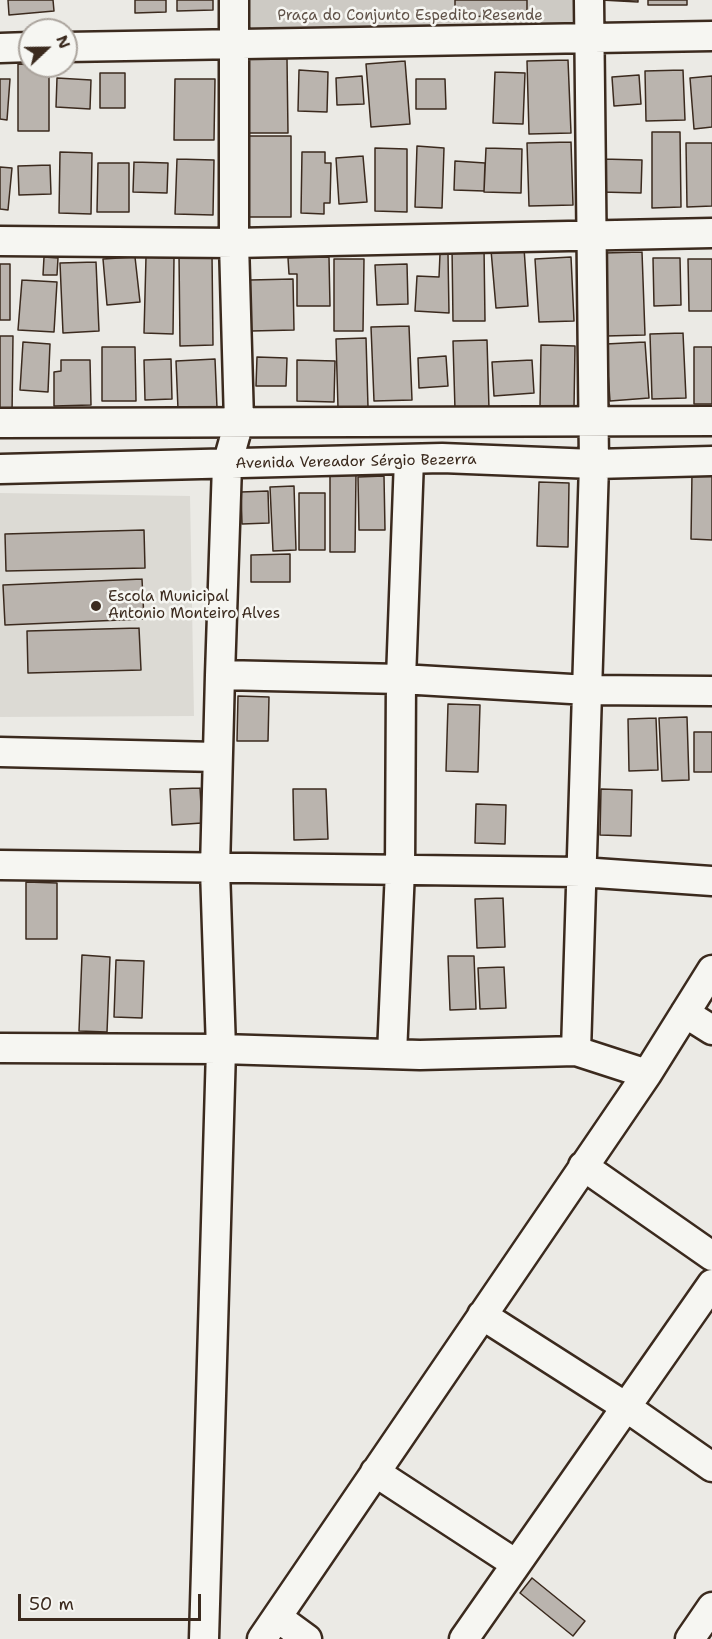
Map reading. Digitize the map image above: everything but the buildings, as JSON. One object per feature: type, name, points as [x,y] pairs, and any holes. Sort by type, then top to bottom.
[{"type":"street","points":[[204,1639],[221,1049],[215,869],[217,757],[227,465],[239,422],[234,243],[236,44],[234,0]]},
{"type":"street","points":[[576,1051],[594,464],[589,0]]},
{"type":"street","points":[[78,47],[712,36]]},
{"type":"street","points":[[0,48],[18,47]]},
{"type":"street","points":[[0,241],[234,243],[712,232]]},
{"type":"street","points":[[0,423],[88,425],[239,422],[712,421]]},
{"type":"street","points":[[393,1054],[400,870],[401,679],[409,459]]},
{"type":"street","name":"Avenida Vereador Sérgio Bezerra","points":[[0,469],[409,459],[594,464],[712,461]]},
{"type":"street","points":[[220,675],[401,679],[588,690],[712,691]]},
{"type":"street","points":[[0,752],[217,757]]},
{"type":"street","points":[[0,865],[582,872],[712,881]]},
{"type":"street","points":[[307,1639],[269,1628],[647,1074],[712,970]]},
{"type":"street","points":[[685,1013],[712,1030]]},
{"type":"street","points":[[0,1048],[221,1049],[393,1054],[576,1051],[647,1074]]},
{"type":"street","points":[[583,1166],[712,1256]]},
{"type":"street","points":[[464,1639],[712,1284]]},
{"type":"street","points":[[482,1314],[626,1407],[712,1467]]},
{"type":"street","points":[[375,1472],[516,1564]]},
{"type":"street","points":[[690,1639],[712,1607]]},
{"type":"shaded area","name":"Escola Municipal Antonio Monteiro Alves","points":[[0,493],[190,496],[194,716],[0,717]]},
{"type":"green space","name":"Praça do Conjunto Espedito Resende","points":[[243,0],[578,0],[577,25],[248,31]]},
{"type":"place","name":"Escola Municipal Antonio Monteiro Alves","points":[[96,606]]}]
